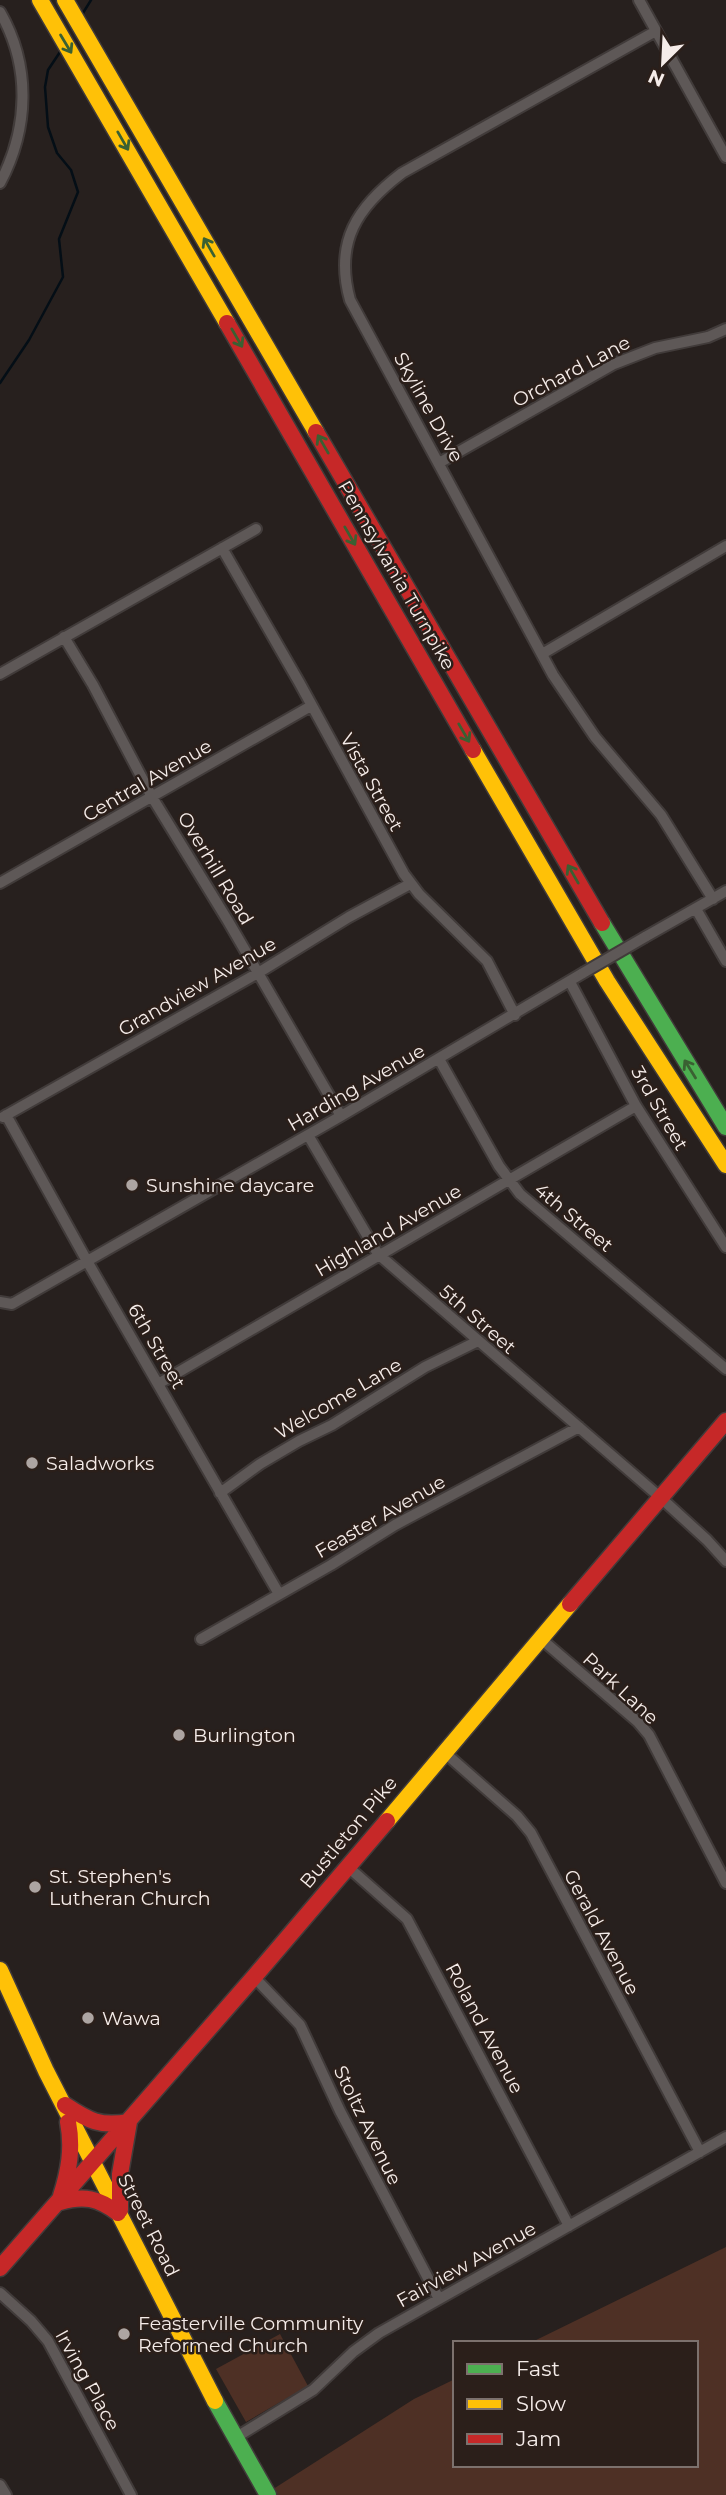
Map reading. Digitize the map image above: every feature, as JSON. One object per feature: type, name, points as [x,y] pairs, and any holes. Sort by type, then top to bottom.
[{"type":"main road","name":"Pennsylvania Turnpike","points":[[65,0],[632,975],[726,1127]]},
{"type":"main road","name":"Pennsylvania Turnpike","points":[[42,2],[607,981],[726,1165]]},
{"type":"main road","name":"Bustleton Pike","points":[[0,2268],[254,1978],[726,1421]]},
{"type":"main road","name":"Street Road","points":[[0,1970],[36,2052],[235,2438],[268,2495]]},
{"type":"main road","points":[[65,2105],[96,2124],[106,2126],[129,2122],[120,2174],[121,2216]]},
{"type":"main road","points":[[65,2105],[72,2153],[60,2202],[85,2196],[108,2205],[121,2216]]},
{"type":"street","points":[[639,0],[726,157]]},
{"type":"street","points":[[0,12],[17,51],[23,83],[22,114],[17,140],[0,183]]},
{"type":"street","name":"Skyline Drive","points":[[656,31],[402,173],[384,187],[357,217],[351,230],[345,258],[346,287],[350,300],[575,710],[661,815],[713,899]]},
{"type":"street","name":"Orchard Lane","points":[[439,463],[614,364],[655,348],[708,337],[726,328]]},
{"type":"street","points":[[0,674],[256,529]]},
{"type":"street","points":[[542,654],[726,546]]},
{"type":"street","name":"Vista Street","points":[[222,548],[410,884],[487,961],[515,1014]]},
{"type":"street","name":"Overhill Road","points":[[64,637],[93,685],[152,797],[341,1116]]},
{"type":"street","name":"Central Avenue","points":[[0,883],[311,706]]},
{"type":"street","name":"Grandview Avenue","points":[[3,1116],[258,974],[349,917],[410,884]]},
{"type":"street","name":"Harding Avenue","points":[[0,1302],[12,1304],[726,891]]},
{"type":"street","points":[[696,909],[726,961]]},
{"type":"street","name":"3rd Street","points":[[570,982],[636,1106],[726,1247]]},
{"type":"street","name":"4th Street","points":[[439,1059],[508,1180],[530,1202],[726,1369]]},
{"type":"street","name":"Highland Avenue","points":[[158,1384],[636,1106]]},
{"type":"street","name":"6th Street","points":[[3,1116],[279,1594]]},
{"type":"street","name":"5th Street","points":[[308,1135],[378,1254],[661,1498],[726,1561]]},
{"type":"street","name":"Welcome Lane","points":[[220,1493],[260,1464],[299,1441],[425,1367],[478,1341]]},
{"type":"street","name":"Feaster Avenue","points":[[201,1639],[395,1525],[579,1427]]},
{"type":"street","name":"Park Lane","points":[[540,1638],[638,1721],[649,1735],[726,1883]]},
{"type":"street","name":"Gerald Avenue","points":[[444,1752],[517,1816],[531,1833],[700,2152]]},
{"type":"street","name":"Roland Avenue","points":[[347,1866],[407,1919],[569,2226]]},
{"type":"street","name":"Stoltz Avenue","points":[[254,1978],[300,2025],[340,2111],[439,2299]]},
{"type":"street","name":"Fairview Avenue","points":[[235,2438],[313,2390],[379,2333],[726,2137]]},
{"type":"street","name":"Irving Place","points":[[0,2293],[32,2321],[48,2341],[131,2495]]},
{"type":"street","points":[[0,2485],[6,2495]]},
{"type":"shaded area","points":[[726,2247],[726,2495],[268,2495],[267,2493],[414,2399],[453,2380],[453,2467],[698,2467],[698,2341],[534,2341]]},
{"type":"shaded area","points":[[280,2334],[308,2386],[246,2422],[216,2369]]},
{"type":"waterway","points":[[83,13],[91,0]]},
{"type":"waterway","points":[[0,383],[29,340],[63,277],[59,239],[78,192],[71,170],[57,153],[48,127],[45,87],[48,70],[60,52]]},
{"type":"traffic: fast","points":[[602,923],[726,1127]]},
{"type":"traffic: fast","points":[[215,2401],[268,2495]]},
{"type":"traffic: slow","points":[[40,0],[227,323]]},
{"type":"traffic: slow","points":[[65,0],[316,432]]},
{"type":"traffic: slow","points":[[473,750],[607,981],[726,1165]]},
{"type":"traffic: slow","points":[[387,1821],[570,1604]]},
{"type":"traffic: slow","points":[[0,1970],[46,2071],[215,2401]]},
{"type":"traffic: jam","points":[[227,323],[473,750]]},
{"type":"traffic: jam","points":[[316,432],[602,923]]},
{"type":"traffic: jam","points":[[570,1604],[726,1421]]},
{"type":"traffic: jam","points":[[0,2268],[387,1821]]},
{"type":"traffic: jam","points":[[65,2105],[102,2123],[129,2122],[120,2174],[120,2210]]},
{"type":"traffic: jam","points":[[61,2196],[69,2159],[68,2122]]},
{"type":"traffic: jam","points":[[60,2202],[90,2199],[118,2213]]},
{"type":"place","name":"Sunshine daycare","points":[[132,1185]]},
{"type":"place","name":"Saladworks","points":[[32,1463]]},
{"type":"place","name":"Burlington","points":[[179,1735]]},
{"type":"place","name":"St. Stephen's Lutheran Church","points":[[35,1887]]},
{"type":"place","name":"Wawa","points":[[88,2018]]},
{"type":"place","name":"Feasterville Community Reformed Church","points":[[124,2334]]}]
